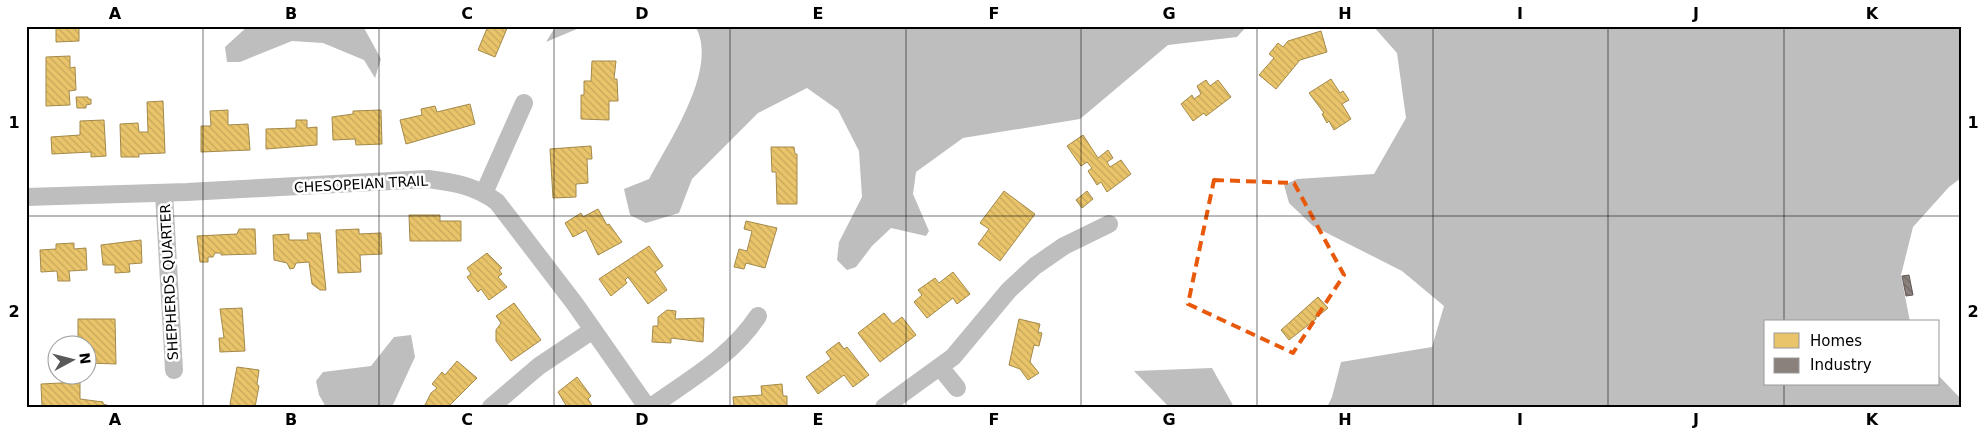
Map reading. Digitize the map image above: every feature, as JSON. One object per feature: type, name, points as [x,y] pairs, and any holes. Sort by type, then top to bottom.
[{"type":"street","points":[[484,193],[524,103]]},
{"type":"street","name":"CHESOPEIAN TRAIL","points":[[26,197],[164,193],[428,179],[449,181],[484,193],[497,202],[534,249],[649,407]]},
{"type":"street","name":"SHEPHERDS QUARTER","points":[[164,193],[174,370]]},
{"type":"street","points":[[884,407],[940,367],[962,346],[1009,290],[1035,266],[1064,246],[1109,224]]},
{"type":"street","points":[[649,407],[717,361],[745,336],[758,316]]},
{"type":"street","points":[[491,407],[539,366],[593,330]]},
{"type":"street","points":[[940,367],[957,388]]},
{"type":"highlighted area","points":[[1214,180],[1294,183],[1344,275],[1293,353],[1188,304]]},
{"type":"shaded area","points":[[248,26],[363,26],[381,59],[375,78],[364,60],[323,43],[292,41],[240,62],[227,62],[225,47]]},
{"type":"shaded area","points":[[556,26],[584,26],[546,42]]},
{"type":"shaded area","points":[[695,26],[1247,26],[1237,37],[1168,45],[1080,119],[963,138],[916,172],[913,194],[929,231],[926,236],[891,228],[872,246],[856,267],[847,270],[837,260],[839,242],[862,197],[859,151],[838,110],[807,88],[758,113],[692,179],[679,213],[646,223],[630,215],[624,189],[649,179],[679,125],[697,82],[701,62],[701,43]]},
{"type":"shaded area","points":[[1373,26],[1961,26],[1961,178],[1949,187],[1913,227],[1901,275],[1910,320],[1764,320],[1764,386],[1940,386],[1940,377],[1961,399],[1961,407],[1327,407],[1332,397],[1341,362],[1432,347],[1444,306],[1402,271],[1313,226],[1289,203],[1284,185],[1297,179],[1374,174],[1406,118],[1397,53]]},
{"type":"shaded area","points":[[411,335],[415,357],[392,407],[326,407],[319,395],[316,381],[323,372],[371,366],[394,337]]},
{"type":"shaded area","points":[[1212,368],[1234,407],[1169,407],[1134,371]]},
{"type":"building: Homes","points":[[56,26],[79,26],[79,41],[56,42]]},
{"type":"building: Homes","points":[[488,26],[508,26],[495,57],[478,50]]},
{"type":"building: Homes","points":[[1321,31],[1327,52],[1300,60],[1276,89],[1259,75],[1274,58],[1269,54],[1278,43],[1283,47],[1288,41]]},
{"type":"building: Homes","points":[[70,56],[70,68],[75,67],[76,90],[69,91],[70,105],[46,106],[46,57]]},
{"type":"building: Homes","points":[[592,61],[616,61],[614,79],[617,79],[618,101],[609,101],[609,120],[581,119],[581,95],[584,95],[584,81],[591,81]]},
{"type":"building: Homes","points":[[1331,79],[1340,93],[1343,91],[1349,100],[1342,104],[1351,119],[1334,130],[1329,121],[1327,123],[1322,114],[1324,113],[1309,93]]},
{"type":"building: Homes","points":[[1206,80],[1210,86],[1218,80],[1231,97],[1206,116],[1204,113],[1193,121],[1181,104],[1192,95],[1194,99],[1201,94],[1197,86]]},
{"type":"building: Homes","points":[[76,97],[88,97],[88,99],[91,99],[91,104],[86,105],[86,108],[77,108]]},
{"type":"building: Homes","points":[[163,101],[165,153],[139,154],[139,157],[121,157],[120,124],[138,123],[139,132],[148,132],[147,102]]},
{"type":"building: Homes","points":[[470,104],[475,124],[406,144],[400,120],[422,115],[421,109],[435,106],[437,112]]},
{"type":"building: Homes","points":[[228,110],[228,125],[248,124],[250,150],[201,152],[201,126],[211,126],[210,111]]},
{"type":"building: Homes","points":[[381,110],[382,144],[356,145],[355,139],[333,140],[332,117],[353,114],[353,111]]},
{"type":"building: Homes","points":[[104,120],[106,156],[91,157],[91,152],[52,154],[51,137],[80,135],[80,121]]},
{"type":"building: Homes","points":[[296,120],[307,120],[307,128],[317,127],[317,145],[266,149],[266,129],[296,128]]},
{"type":"building: Homes","points":[[1083,135],[1098,158],[1108,150],[1113,158],[1107,162],[1110,167],[1121,160],[1131,174],[1107,192],[1101,182],[1097,185],[1088,171],[1092,168],[1087,162],[1081,166],[1067,146]]},
{"type":"building: Homes","points":[[591,146],[592,159],[587,159],[588,183],[576,184],[576,197],[553,198],[550,149]]},
{"type":"building: Homes","points":[[771,147],[794,147],[795,154],[797,154],[797,204],[777,204],[776,172],[772,172]]},
{"type":"building: Homes","points":[[1004,191],[1035,214],[1000,261],[978,244],[989,229],[980,223]]},
{"type":"building: Homes","points":[[1087,191],[1093,199],[1082,208],[1076,200]]},
{"type":"building: Homes","points":[[598,209],[607,225],[609,224],[622,242],[598,255],[586,230],[573,237],[565,223],[581,213],[583,217]]},
{"type":"building: Homes","points":[[409,215],[440,215],[440,221],[461,221],[461,241],[410,241]]},
{"type":"building: Homes","points":[[746,221],[777,228],[765,268],[746,263],[744,269],[734,267],[739,249],[747,251],[752,231],[744,229]]},
{"type":"building: Homes","points":[[239,229],[255,229],[256,254],[221,255],[221,253],[215,253],[213,257],[208,257],[208,262],[200,262],[197,236],[237,234]]},
{"type":"building: Homes","points":[[359,229],[359,234],[381,233],[382,254],[360,255],[361,272],[338,273],[336,230]]},
{"type":"building: Homes","points":[[307,233],[320,233],[326,290],[320,290],[312,284],[309,262],[296,263],[294,268],[290,269],[287,263],[274,260],[273,235],[289,234],[289,240],[308,240]]},
{"type":"building: Homes","points":[[141,240],[142,263],[129,264],[130,272],[115,273],[115,265],[103,265],[101,245]]},
{"type":"building: Homes","points":[[74,243],[74,249],[86,248],[87,270],[69,271],[70,281],[58,281],[57,271],[41,272],[40,250],[56,249],[56,244]]},
{"type":"building: Homes","points":[[649,246],[663,266],[655,272],[667,290],[648,304],[628,277],[625,280],[627,283],[611,296],[599,279]]},
{"type":"building: Homes","points":[[487,253],[502,268],[499,270],[502,274],[498,277],[507,287],[489,300],[481,289],[478,292],[467,277],[471,274],[467,268]]},
{"type":"building: Homes","points":[[953,272],[970,294],[957,304],[953,298],[927,318],[914,302],[922,295],[918,290],[935,278],[939,283]]},
{"type":"building: Homes","points":[[1318,297],[1328,308],[1317,317],[1316,315],[1316,319],[1289,340],[1281,330]]},
{"type":"building: Homes","points":[[514,303],[541,340],[511,361],[496,341],[496,330],[501,323],[496,316]]},
{"type":"building: Homes","points":[[242,308],[245,351],[220,352],[219,338],[224,338],[220,309]]},
{"type":"building: Homes","points":[[667,310],[676,311],[675,319],[704,318],[703,342],[671,338],[671,343],[652,342],[653,326],[658,326],[658,317]]},
{"type":"building: Homes","points":[[884,313],[893,324],[902,317],[916,335],[880,362],[858,333]]},
{"type":"building: Homes","points":[[78,319],[115,319],[116,364],[98,363],[98,336],[78,336]]},
{"type":"building: Homes","points":[[1019,319],[1040,324],[1038,332],[1042,333],[1039,346],[1034,345],[1030,362],[1039,373],[1028,380],[1020,369],[1009,365]]},
{"type":"building: Homes","points":[[839,342],[844,349],[847,347],[869,375],[853,387],[844,375],[818,394],[806,377],[831,359],[826,352]]},
{"type":"building: Homes","points":[[457,361],[477,378],[448,407],[424,407],[431,393],[437,388],[432,384],[442,372],[445,375]]},
{"type":"building: Homes","points":[[237,367],[259,370],[257,384],[259,386],[255,407],[232,407],[230,404]]},
{"type":"building: Homes","points":[[577,377],[591,396],[588,399],[593,407],[567,407],[558,392]]},
{"type":"building: Homes","points":[[41,384],[48,384],[48,386],[80,386],[80,399],[103,402],[103,404],[113,407],[42,407]]},
{"type":"building: Homes","points":[[782,384],[783,396],[787,396],[787,407],[734,407],[733,397],[762,395],[761,386]]},
{"type":"building: Industry","points":[[1909,275],[1913,295],[1906,296],[1902,276]]}]
